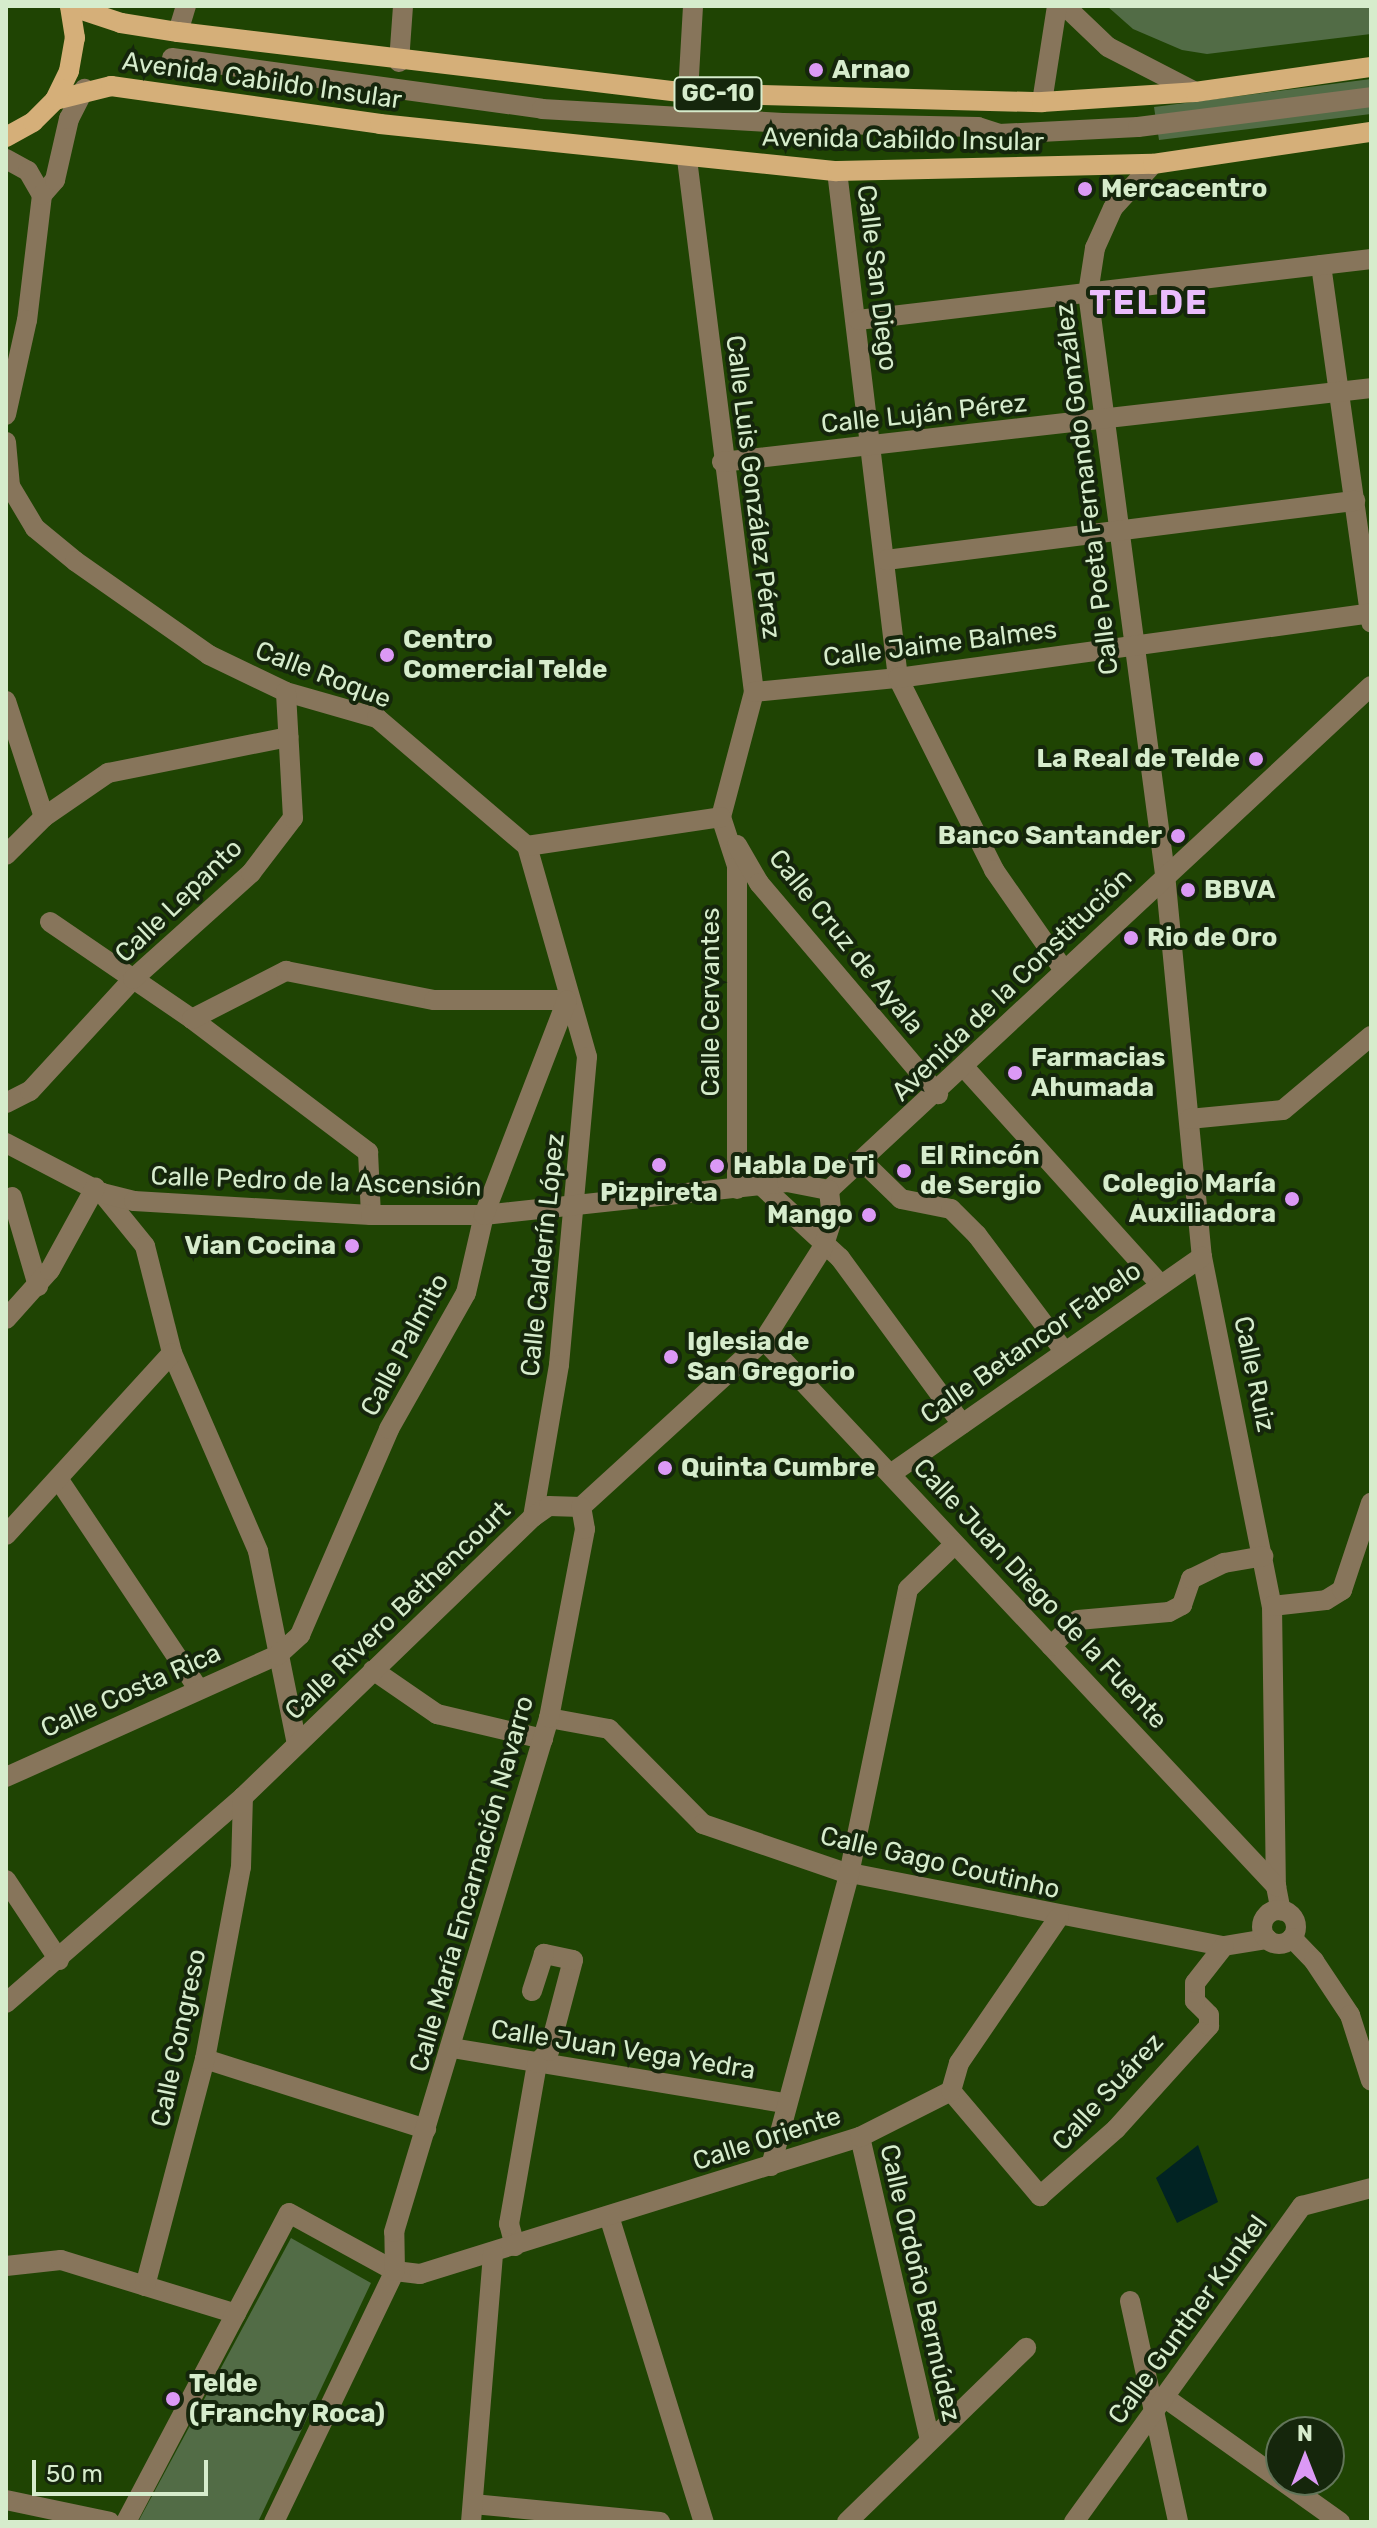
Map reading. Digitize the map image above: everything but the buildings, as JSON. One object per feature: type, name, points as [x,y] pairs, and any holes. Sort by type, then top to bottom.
[{"type":"main road","name":"Avenida Cabildo Insular","points":[[70,6],[121,23],[178,32],[399,62],[688,93],[1042,102],[1195,92],[1371,67]]},
{"type":"main road","points":[[6,137],[33,122],[55,100],[71,60],[70,6]]},
{"type":"main road","name":"Avenida Cabildo Insular","points":[[55,100],[84,89],[125,88],[687,159],[837,171],[1153,164],[1371,132]]},
{"type":"street","points":[[178,32],[186,6]]},
{"type":"street","points":[[399,62],[403,6]]},
{"type":"street","points":[[688,93],[693,6]]},
{"type":"street","points":[[1042,102],[1057,6]]},
{"type":"street","points":[[1065,6],[1108,47],[1195,92]]},
{"type":"street","points":[[172,58],[542,109],[783,123],[978,127],[999,134],[1138,127],[1371,97]]},
{"type":"street","points":[[6,415],[27,320],[42,195],[55,180],[69,119],[84,89]]},
{"type":"street","points":[[6,159],[28,171],[42,195]]},
{"type":"street","name":"Calle Luis González Pérez","points":[[687,159],[722,462],[754,692],[721,817]]},
{"type":"street","name":"Calle Poeta Fernando González","points":[[1153,164],[1113,208],[1095,248],[1088,293],[1116,533],[1165,874]]},
{"type":"street","name":"Calle San Diego","points":[[837,171],[858,320],[898,678]]},
{"type":"street","points":[[858,320],[1371,259]]},
{"type":"street","points":[[1321,265],[1371,623]]},
{"type":"street","name":"Calle Luján Pérez","points":[[722,462],[1371,388]]},
{"type":"street","name":"Calle Roque","points":[[6,442],[10,486],[35,528],[209,655],[286,692],[377,718],[527,846]]},
{"type":"street","points":[[886,560],[1355,501]]},
{"type":"street","name":"Calle Jaime Balmes","points":[[754,692],[898,678],[1370,613]]},
{"type":"street","points":[[898,678],[994,870],[1063,969]]},
{"type":"street","name":"Avenida de la Constitución","points":[[830,1193],[938,1094],[1063,969],[1371,686]]},
{"type":"street","name":"Calle Lepanto","points":[[6,1103],[30,1091],[133,979],[251,873],[293,818],[286,692]]},
{"type":"street","points":[[6,701],[44,817]]},
{"type":"street","points":[[6,855],[44,817],[108,773],[288,737]]},
{"type":"street","points":[[192,1019],[286,971],[434,1000],[567,1000],[554,934],[527,846],[721,817]]},
{"type":"street","name":"Calle Cruz de Ayala","points":[[721,817],[759,883],[938,1094]]},
{"type":"street","name":"Calle Cervantes","points":[[721,817],[737,866],[737,1189]]},
{"type":"street","name":"Calle Ruiz","points":[[1165,874],[1202,1257],[1272,1606],[1276,1886]]},
{"type":"street","points":[[50,922],[192,1019],[368,1152],[371,1215]]},
{"type":"street","name":"Calle Calderín López","points":[[533,1517],[559,1365],[577,1207],[587,1057],[567,1000]]},
{"type":"street","name":"Calle Palmito","points":[[278,1655],[300,1635],[389,1429],[466,1293],[484,1215],[567,1000]]},
{"type":"street","points":[[1189,1119],[1283,1110],[1371,1036]]},
{"type":"street","points":[[963,1066],[1160,1284]]},
{"type":"street","points":[[6,1143],[99,1191],[145,1246],[172,1353],[258,1551],[297,1744]]},
{"type":"street","points":[[863,1162],[901,1199],[951,1209],[986,1247],[1064,1351]]},
{"type":"street","name":"Calle Pedro de la Ascensión","points":[[99,1191],[134,1201],[371,1215],[484,1215],[787,1182],[830,1193]]},
{"type":"street","points":[[763,1187],[823,1247],[840,1258],[962,1424]]},
{"type":"street","points":[[6,1319],[38,1286],[99,1191]]},
{"type":"street","points":[[581,1507],[764,1340],[823,1247],[832,1220],[830,1193]]},
{"type":"street","points":[[12,1197],[38,1286]]},
{"type":"street","name":"Calle Betancor Fabelo","points":[[892,1473],[1202,1257]]},
{"type":"street","name":"Calle Juan Diego de la Fuente","points":[[764,1340],[1276,1886]]},
{"type":"street","points":[[6,1535],[172,1353]]},
{"type":"street","points":[[59,1480],[197,1687]]},
{"type":"street","points":[[1272,1606],[1326,1600],[1342,1590],[1367,1533],[1371,1503]]},
{"type":"street","name":"Calle Rivero Bethencourt","points":[[6,2003],[243,1797],[533,1517],[549,1506],[581,1507]]},
{"type":"street","name":"Calle María Encarnación Navarro","points":[[395,2271],[394,2232],[452,2048],[549,1718],[585,1529],[581,1507]]},
{"type":"street","points":[[771,2166],[784,2103],[849,1874],[908,1589],[954,1545]]},
{"type":"street","points":[[1051,1646],[1078,1620],[1169,1612],[1182,1605],[1191,1579],[1224,1563],[1263,1556]]},
{"type":"street","name":"Calle Costa Rica","points":[[6,1777],[197,1687],[278,1655]]},
{"type":"street","points":[[373,1670],[437,1714],[543,1739]]},
{"type":"street","name":"Calle Gago Coutinho","points":[[549,1718],[609,1729],[703,1824],[849,1874],[1059,1917],[1224,1946],[1267,1939]]},
{"type":"street","name":"Calle Congreso","points":[[145,2286],[205,2059],[241,1867],[243,1797]]},
{"type":"street","points":[[6,1880],[59,1960]]},
{"type":"street","points":[[1276,1886],[1281,1911],[1296,1924],[1292,1938]]},
{"type":"street","points":[[1281,1911],[1262,1923],[1267,1939],[1276,1944],[1292,1938]]},
{"type":"street","points":[[951,2091],[959,2063],[1059,1917]]},
{"type":"street","points":[[1292,1938],[1341,1999],[1367,2051],[1371,2081]]},
{"type":"street","name":"Calle Suárez","points":[[951,2091],[1040,2196],[1116,2129],[1209,2026],[1209,2015],[1195,2001],[1195,1983],[1224,1946]]},
{"type":"street","points":[[515,2246],[509,2224],[537,2063],[549,2051],[573,1960],[544,1954],[532,1991]]},
{"type":"street","name":"Calle Juan Vega Yedra","points":[[452,2048],[784,2103]]},
{"type":"street","points":[[205,2059],[426,2129]]},
{"type":"street","name":"Calle Oriente","points":[[395,2271],[420,2274],[771,2166],[860,2137],[951,2091]]},
{"type":"street","name":"Calle Ordoño Bermúdez","points":[[860,2137],[930,2440]]},
{"type":"street","name":"Calle Gunther Kunkel","points":[[1074,2522],[1302,2206],[1371,2188]]},
{"type":"street","points":[[126,2522],[289,2213],[395,2271],[274,2522]]},
{"type":"street","points":[[609,2216],[704,2522]]},
{"type":"street","points":[[493,2253],[472,2513],[660,2522]]},
{"type":"street","points":[[6,2266],[61,2260],[236,2314]]},
{"type":"street","points":[[1130,2301],[1159,2404],[1178,2522]]},
{"type":"street","points":[[847,2522],[1026,2348]]},
{"type":"street","points":[[1159,2404],[1340,2522]]},
{"type":"street","points":[[6,2500],[110,2522]]},
{"type":"green space","points":[[1107,6],[1371,6],[1371,34],[1207,54],[1182,50],[1133,29]]},
{"type":"green space","points":[[1371,79],[1371,114],[1159,140],[1154,107]]},
{"type":"green space","points":[[291,2238],[371,2283],[258,2522],[138,2522]]},
{"type":"water","points":[[1198,2145],[1218,2202],[1177,2223],[1156,2178]]},
{"type":"place","name":"Arnao","points":[[816,70]]},
{"type":"place","name":"Mercacentro","points":[[1085,189]]},
{"type":"place","name":"Centro Comercial Telde","points":[[387,655]]},
{"type":"place","name":"La Real de Telde","points":[[1256,759]]},
{"type":"place","name":"Banco Santander","points":[[1178,836]]},
{"type":"place","name":"BBVA","points":[[1188,890]]},
{"type":"place","name":"Rio de Oro","points":[[1131,938]]},
{"type":"place","name":"Farmacias Ahumada","points":[[1015,1073]]},
{"type":"place","name":"Pizpireta","points":[[659,1165]]},
{"type":"place","name":"Habla De Ti","points":[[717,1166]]},
{"type":"place","name":"El Rincón de Sergio","points":[[904,1171]]},
{"type":"place","name":"Colegio María Auxiliadora","points":[[1292,1199]]},
{"type":"place","name":"Mango","points":[[869,1215]]},
{"type":"place","name":"Vian Cocina","points":[[352,1246]]},
{"type":"place","name":"Iglesia de San Gregorio","points":[[671,1357]]},
{"type":"place","name":"Quinta Cumbre","points":[[665,1468]]},
{"type":"place","name":"Telde (Franchy Roca)","points":[[173,2399]]},
{"type":"district","name":"TELDE","points":[[1149,303]]}]
